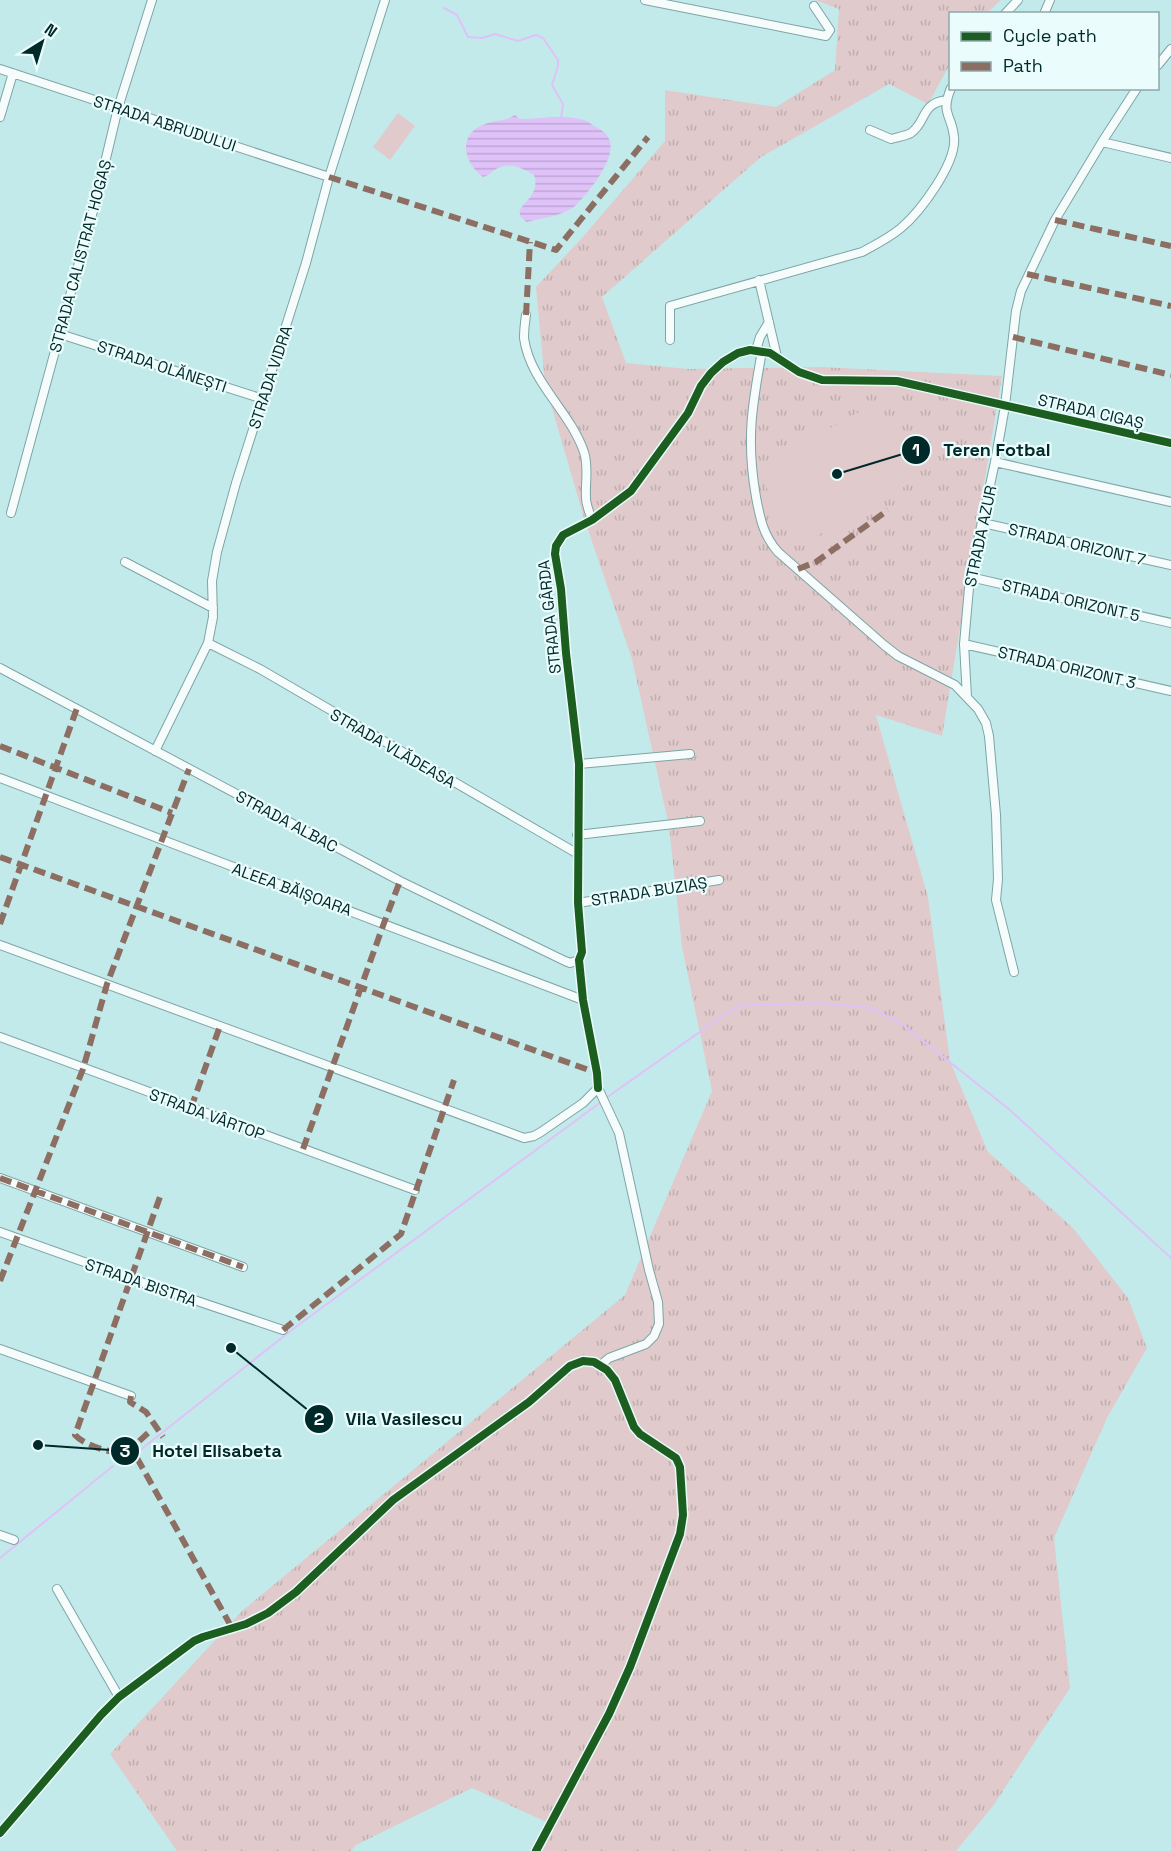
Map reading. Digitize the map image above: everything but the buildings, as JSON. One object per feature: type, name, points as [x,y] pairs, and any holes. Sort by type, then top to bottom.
[{"type":"street","name":"STRADA CALISTRAT HOGAȘ","points":[[11,513],[118,108],[152,0]]},
{"type":"street","name":"STRADA VIDRA","points":[[155,751],[208,643],[213,626],[212,581],[217,552],[236,483],[306,263],[385,0]]},
{"type":"street","points":[[645,0],[826,36],[830,30],[814,6]]},
{"type":"street","points":[[1007,12],[1018,0]]},
{"type":"street","points":[[1164,62],[1171,50]]},
{"type":"street","name":"STRADA ABRUDULUI","points":[[0,69],[330,177]]},
{"type":"street","points":[[0,117],[13,73]]},
{"type":"street","points":[[670,340],[670,306],[862,252],[884,240],[913,216],[939,180],[954,146],[954,136],[946,114],[946,100],[950,90]]},
{"type":"street","name":"STRADA AZUR","points":[[967,697],[964,622],[970,577],[983,523],[1005,406],[1016,310],[1021,291],[1055,220],[1136,90]]},
{"type":"street","points":[[870,130],[891,139],[912,132],[931,105],[937,101],[946,100]]},
{"type":"street","points":[[1102,142],[1171,158]]},
{"type":"street","points":[[759,280],[777,357]]},
{"type":"street","points":[[526,315],[524,336],[535,370],[568,418],[585,454],[586,501],[592,520]]},
{"type":"street","points":[[769,322],[760,336],[750,430],[751,466],[765,535],[778,552],[884,645],[898,656],[955,685],[986,723],[996,815],[996,900],[1014,972]]},
{"type":"street","name":"STRADA OLĂNEȘTI","points":[[60,334],[263,399]]},
{"type":"street","points":[[759,350],[777,357],[800,372],[822,380],[897,381],[1005,406]]},
{"type":"street","name":"STRADA GÂRDA","points":[[601,1365],[609,1358],[646,1344],[654,1336],[659,1324],[658,1302],[619,1133],[599,1090],[583,1000],[579,960],[582,945],[577,836],[579,764],[561,589],[555,554],[556,546],[563,535],[592,520],[631,491],[688,413],[701,386],[711,373],[738,353],[759,350]]},
{"type":"street","name":"STRADA CIGAȘ","points":[[1005,406],[1171,443]]},
{"type":"street","points":[[995,462],[1171,502]]},
{"type":"street","name":"STRADA ORIZONT 7","points":[[983,523],[1171,566]]},
{"type":"street","points":[[125,562],[213,608]]},
{"type":"street","name":"STRADA ORIZONT 5","points":[[970,577],[1171,623]]},
{"type":"street","name":"STRADA VLĂDEASA","points":[[208,643],[260,669],[578,854]]},
{"type":"street","name":"STRADA ORIZONT 3","points":[[964,644],[1171,691]]},
{"type":"street","name":"STRADA ALBAC","points":[[0,668],[400,881],[565,961],[570,963],[579,960]]},
{"type":"street","points":[[579,764],[690,754]]},
{"type":"street","name":"ALEEA BĂIȘOARA","points":[[0,778],[583,1000]]},
{"type":"street","points":[[577,836],[700,821]]},
{"type":"street","name":"STRADA BUZIAȘ","points":[[579,903],[719,880]]},
{"type":"street","points":[[0,945],[524,1138],[541,1132],[599,1090]]},
{"type":"street","name":"STRADA VÂRTOP","points":[[0,1037],[415,1190]]},
{"type":"street","points":[[0,1178],[243,1266]]},
{"type":"street","name":"STRADA BISTRA","points":[[0,1232],[282,1330]]},
{"type":"street","points":[[0,1349],[131,1396]]},
{"type":"street","points":[[0,1833],[84,1733],[119,1697],[194,1641],[246,1624],[268,1613],[296,1592],[393,1500],[529,1402],[570,1366],[583,1361],[594,1362],[601,1365],[615,1380],[634,1427],[640,1434],[676,1458],[680,1467],[683,1515],[680,1534],[630,1667],[609,1714],[536,1851]]},
{"type":"street","points":[[0,1535],[14,1540]]},
{"type":"street","points":[[57,1589],[119,1697]]},
{"type":"green space","points":[[815,0],[1001,0],[988,12],[949,12],[949,66],[928,104],[889,84],[761,157],[602,297],[626,363],[688,369],[820,367],[1002,376],[942,736],[876,715],[928,897],[950,1061],[988,1152],[1073,1228],[1128,1298],[1147,1348],[1107,1418],[1054,1538],[1070,1688],[993,1806],[956,1851],[539,1851],[553,1825],[472,1788],[356,1845],[351,1851],[177,1851],[110,1754],[242,1611],[625,1295],[712,1091],[682,947],[669,826],[632,659],[584,518],[545,384],[536,287],[581,239],[665,141],[665,90],[776,107],[835,70],[839,9]]},
{"type":"green space","points":[[398,113],[415,126],[390,160],[373,147]]},
{"type":"green space","points":[[875,403],[918,479],[799,546],[756,469]]},
{"type":"shaded area","points":[[515,115],[520,119],[576,118],[587,121],[608,137],[611,147],[605,165],[587,193],[575,206],[558,214],[527,222],[521,217],[520,212],[533,192],[534,175],[520,168],[506,166],[483,177],[471,163],[466,147],[471,133],[478,127]]},
{"type":"waterway","points":[[444,8],[457,15],[468,37],[482,38],[495,34],[518,41],[536,35],[543,38],[558,60],[552,85],[563,104],[561,118]]},
{"type":"waterway","points":[[606,1098],[731,1010],[743,1005],[819,1003],[871,1008],[903,1025],[1010,1110],[1171,1258]]},
{"type":"waterway","points":[[139,1451],[293,1329],[601,1102]]},
{"type":"waterway","points":[[0,1558],[113,1466]]},
{"type":"marked path","points":[[329,177],[556,250],[648,137]]},
{"type":"marked path","points":[[1055,220],[1171,246]]},
{"type":"marked path","points":[[526,315],[530,242]]},
{"type":"marked path","points":[[1027,274],[1171,306]]},
{"type":"marked path","points":[[1013,337],[1171,375]]},
{"type":"marked path","points":[[798,569],[816,562],[888,510]]},
{"type":"marked path","points":[[0,924],[77,708]]},
{"type":"marked path","points":[[0,746],[172,813]]},
{"type":"marked path","points":[[0,1281],[83,1069],[107,984],[189,769]]},
{"type":"marked path","points":[[0,857],[597,1073]]},
{"type":"marked path","points":[[303,1149],[400,881]]},
{"type":"marked path","points":[[191,1108],[220,1026]]},
{"type":"marked path","points":[[283,1330],[401,1234],[454,1080]]},
{"type":"marked path","points":[[0,1178],[243,1267]]},
{"type":"marked path","points":[[148,1433],[132,1447],[120,1452],[96,1447],[75,1435],[161,1194]]},
{"type":"marked path","points":[[131,1396],[130,1402],[146,1412],[163,1437]]},
{"type":"marked path","points":[[137,1458],[232,1628]]},
{"type":"cycle path","points":[[598,1088],[583,1000],[579,960],[582,952],[578,903],[579,764],[561,589],[555,554],[556,546],[563,535],[592,520],[631,491],[688,413],[701,386],[711,373],[738,353],[750,350],[770,353],[799,372],[822,380],[897,381],[1171,443]]},
{"type":"cycle path","points":[[0,1833],[119,1697],[194,1641],[246,1624],[268,1613],[296,1592],[393,1500],[529,1402],[570,1366],[583,1361],[594,1362],[607,1370],[615,1380],[634,1427],[640,1434],[676,1458],[680,1467],[683,1515],[680,1534],[630,1667],[609,1714],[536,1851]]},
{"type":"place","name":"Teren Fotbal","points":[[837,474]]},
{"type":"place","name":"Vila Vasilescu","points":[[231,1348]]},
{"type":"place","name":"Hotel Elisabeta","points":[[38,1445]]}]
